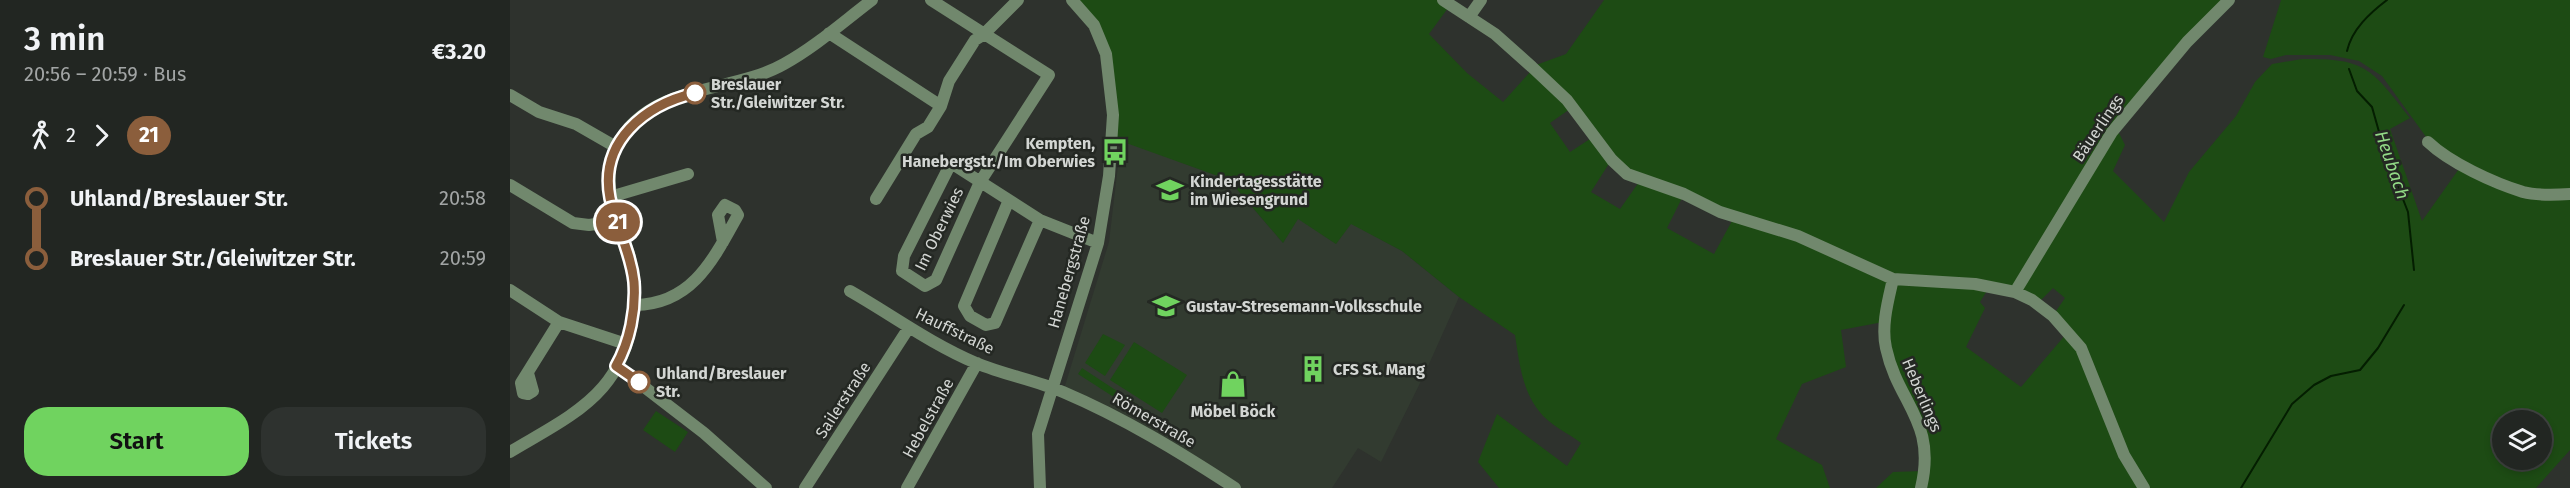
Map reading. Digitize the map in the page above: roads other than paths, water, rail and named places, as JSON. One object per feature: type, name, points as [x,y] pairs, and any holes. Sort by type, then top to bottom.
[{"type":"street","points":[[931,0],[984,35]]},
{"type":"street","points":[[876,199],[916,134],[928,127],[942,106],[949,81],[975,40],[984,35],[1018,0]]},
{"type":"street","name":"Hanebergstraße","points":[[1040,488],[1038,434],[1098,243],[1109,176],[1113,96],[1106,54],[1094,25],[1072,0]]},
{"type":"street","points":[[1443,0],[1495,34],[1567,100],[1612,160],[1627,174],[1684,194],[1720,212],[1798,236],[1893,279],[1976,284],[2015,292],[2032,300],[2053,315],[2080,348],[2124,455],[2144,488]]},
{"type":"street","points":[[1469,17],[1480,0]]},
{"type":"street","name":"Bäuerlings","points":[[2015,292],[2112,132],[2187,42],[2229,0]]},
{"type":"street","points":[[510,452],[578,409],[603,387],[626,344],[635,305],[629,256],[610,197],[609,164],[616,147],[631,126],[662,105],[763,74],[784,64],[829,33],[869,1]]},
{"type":"street","points":[[829,33],[942,106]]},
{"type":"street","name":"Im Oberwies","points":[[984,35],[1049,75],[980,182],[936,280],[925,286],[902,271],[904,256],[951,164],[980,182],[1009,200],[1040,220],[1098,243]]},
{"type":"street","points":[[510,95],[539,112],[576,124],[616,147]]},
{"type":"street","points":[[2428,142],[2446,156],[2522,192],[2542,195],[2570,194]]},
{"type":"street","points":[[610,197],[688,174]]},
{"type":"street","points":[[510,185],[573,223],[590,225],[617,221]]},
{"type":"street","points":[[1009,200],[964,306],[970,316],[986,325],[995,323],[1040,220]]},
{"type":"street","points":[[635,305],[658,303],[692,285],[701,276],[723,242],[740,212],[725,206],[717,215],[723,242]]},
{"type":"street","name":"Heberlings","points":[[1893,279],[1884,331],[1886,347],[1891,365],[1918,422],[1925,445],[1925,471],[1921,488]]},
{"type":"street","points":[[510,290],[559,322],[626,344]]},
{"type":"street","name":"Hauffstraße","points":[[850,291],[886,311],[908,329],[977,363],[1053,388]]},
{"type":"street","points":[[528,373],[559,322]]},
{"type":"street","name":"Sailerstraße","points":[[805,488],[908,329]]},
{"type":"street","name":"Hebelstraße","points":[[907,488],[977,363]]},
{"type":"street","points":[[616,366],[704,433],[766,488]]},
{"type":"street","name":"Römerstraße","points":[[1053,388],[1125,421],[1235,488]]},
{"type":"waterway","name":"Heubach","points":[[2347,51],[2357,29],[2387,0]]},
{"type":"waterway","name":"Heubach","points":[[2349,69],[2357,91],[2372,107],[2385,153],[2408,212],[2414,270]]},
{"type":"waterway","name":"Heubach","points":[[2241,488],[2292,404],[2314,385],[2331,376],[2360,370],[2378,348],[2404,305]]},
{"type":"place","name":"Breslauer Str./Gleiwitzer Str.","points":[[695,93]]},
{"type":"place","name":"Kempten, Hanebergstr./Im Oberwies","points":[[1115,152]]},
{"type":"place","name":"Kindertagesstätte im Wiesengrund","points":[[1170,190]]},
{"type":"place","name":"Gustav-Stresemann-Volksschule","points":[[1166,306]]},
{"type":"place","name":"CFS St. Mang","points":[[1313,369]]},
{"type":"place","name":"Uhland/Breslauer Str.","points":[[639,382]]},
{"type":"place","name":"Möbel Böck","points":[[1233,384]]}]
